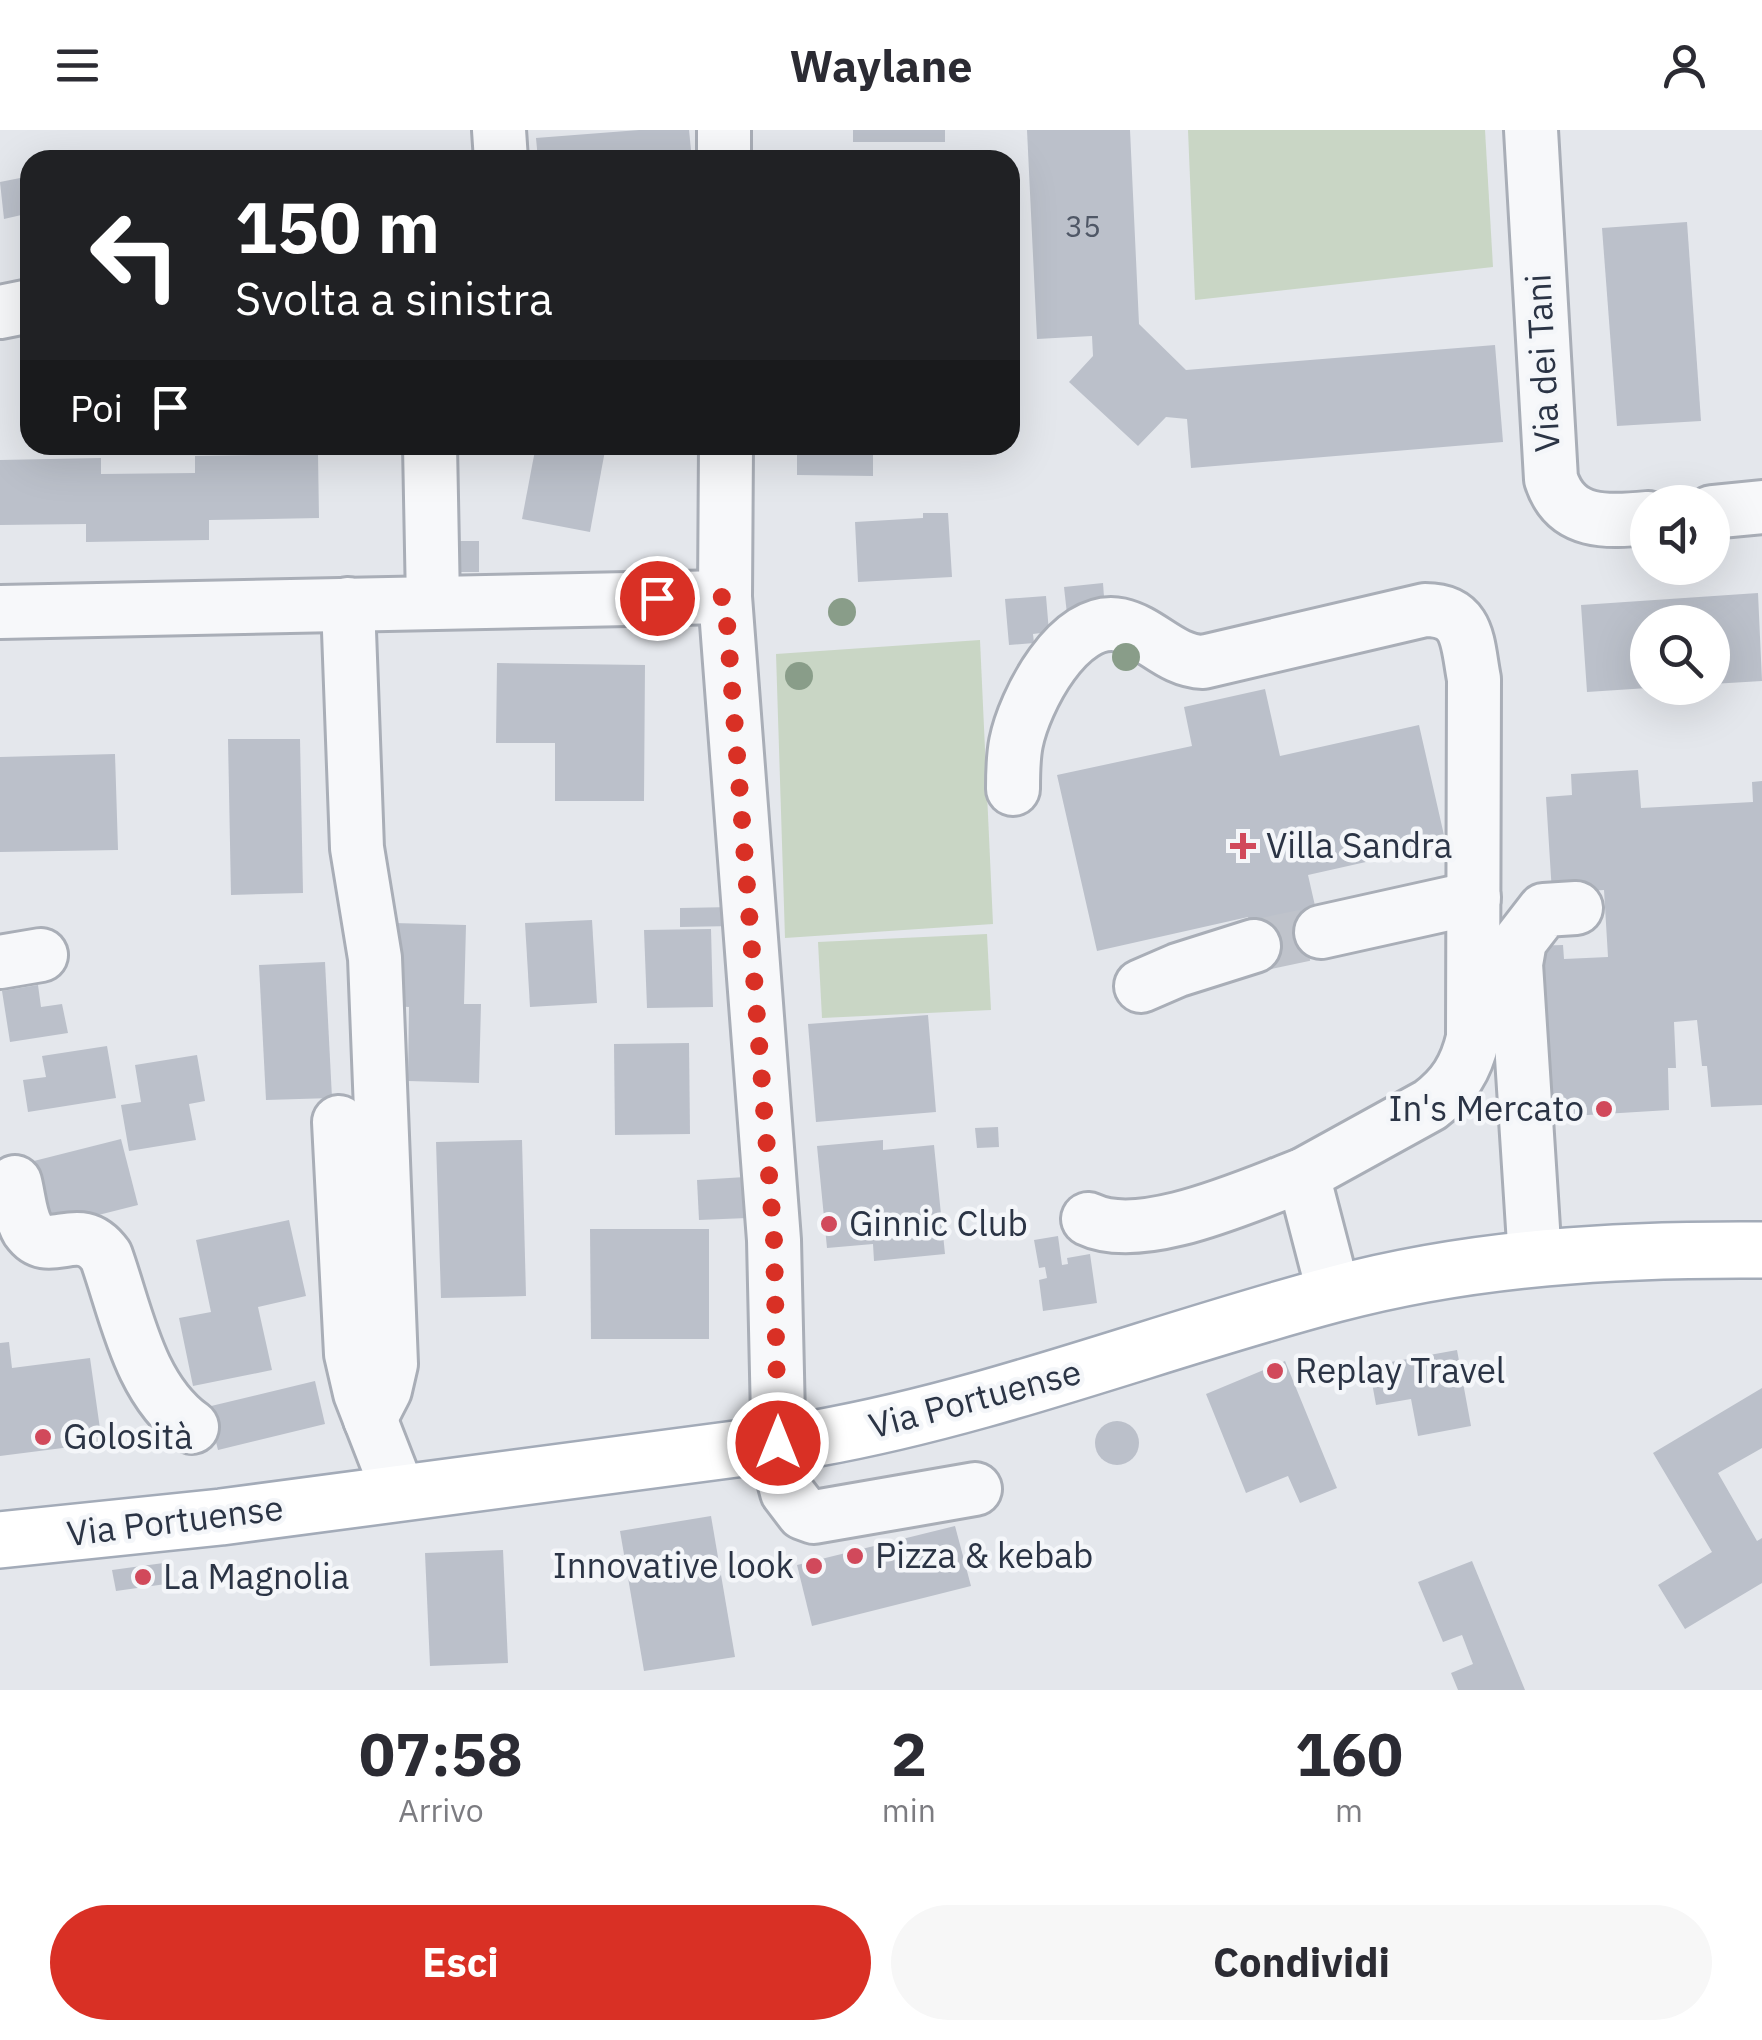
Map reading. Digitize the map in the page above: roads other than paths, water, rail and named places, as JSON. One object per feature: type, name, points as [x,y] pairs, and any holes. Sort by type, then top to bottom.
[{"type":"main road","name":"Via Portuense","points":[[0,1540],[778,1443],[911,1420],[1334,1294],[1411,1277],[1535,1259],[1762,1250]]},
{"type":"street","name":"Via dei Tani","points":[[1531,130],[1551,479],[1558,495],[1580,515],[1610,522],[1630,520]]},
{"type":"street","points":[[430,455],[433,602]]},
{"type":"street","points":[[726,455],[725,597],[774,1240],[782,1480],[803,1513],[814,1518],[975,1489]]},
{"type":"street","points":[[1730,511],[1762,508]]},
{"type":"street","points":[[0,612],[725,597]]},
{"type":"street","points":[[348,604],[356,848],[375,958],[392,1364],[385,1390],[370,1419]]},
{"type":"street","points":[[1013,789],[1016,742],[1035,692],[1059,655],[1081,634],[1099,625],[1125,626],[1176,656],[1203,662],[1425,610],[1452,614],[1466,635],[1474,679],[1474,1022],[1469,1054],[1461,1073],[1448,1092],[1430,1106],[1303,1175],[1199,1212],[1153,1223],[1120,1227],[1101,1225],[1088,1218]]},
{"type":"street","points":[[1321,932],[1474,898]]},
{"type":"street","points":[[1535,1259],[1516,964],[1520,941],[1544,910],[1576,908]]},
{"type":"street","points":[[1142,986],[1254,946]]},
{"type":"street","points":[[339,1122],[351,1354],[370,1419],[399,1493]]},
{"type":"street","points":[[1303,1175],[1334,1294]]},
{"type":"street","points":[[15,1182],[24,1222],[36,1238],[53,1242],[92,1240],[106,1256],[154,1387],[192,1427]]},
{"type":"tunnel","points":[[1254,946],[1321,932]]},
{"type":"place","name":"Villa Sandra","points":[[1243,846]]},
{"type":"place","name":"In's Mercato","points":[[1604,1109]]},
{"type":"place","name":"Ginnic Club","points":[[829,1224]]},
{"type":"place","name":"Replay Travel","points":[[1275,1371]]},
{"type":"place","name":"Golosità","points":[[43,1437]]},
{"type":"place","name":"Pizza & kebab","points":[[855,1556]]},
{"type":"place","name":"Innovative look","points":[[814,1566]]},
{"type":"place","name":"La Magnolia","points":[[143,1577]]}]
